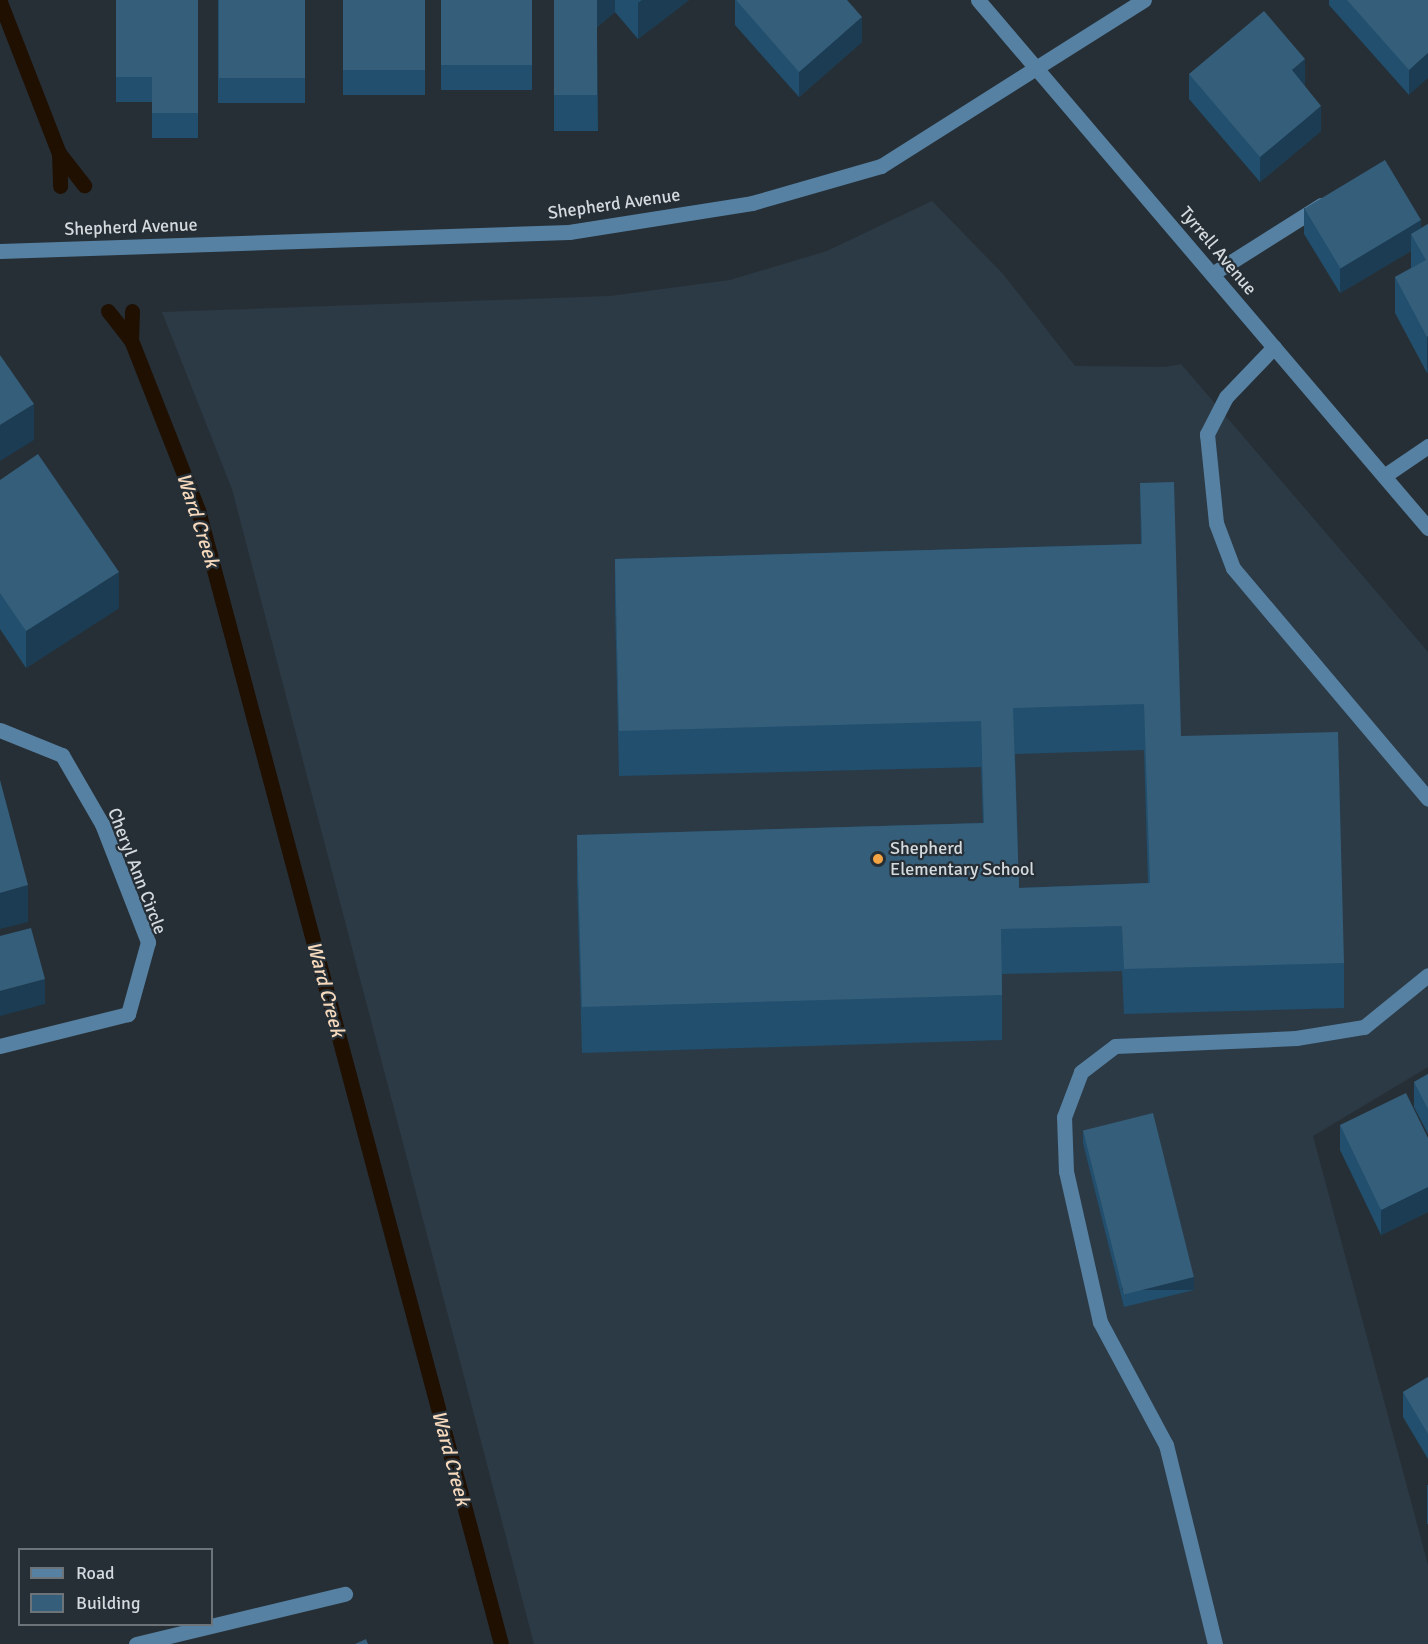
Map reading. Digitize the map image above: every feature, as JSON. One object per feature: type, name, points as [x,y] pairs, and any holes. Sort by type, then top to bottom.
[{"type":"street","name":"Tyrrell Avenue","points":[[978,0],[1428,528]]},
{"type":"street","name":"Shepherd Avenue","points":[[0,251],[569,232],[752,203],[881,166],[1035,65],[1144,0]]},
{"type":"street","points":[[1212,274],[1332,199]]},
{"type":"street","points":[[1274,347],[1226,397],[1207,434],[1216,523],[1233,568],[1428,800]]},
{"type":"street","points":[[1384,476],[1428,446]]},
{"type":"street","name":"Cheryl Ann Circle","points":[[0,730],[62,755],[102,824],[148,942],[128,1014],[0,1046]]},
{"type":"street","points":[[1215,1644],[1166,1445],[1100,1322],[1066,1171],[1064,1118],[1081,1072],[1115,1046],[1296,1038],[1364,1027],[1428,975]]},
{"type":"street","points":[[213,1626],[345,1594]]},
{"type":"street","points":[[136,1644],[211,1626]]},
{"type":"shaded area","name":"Shepherd Elementary School","points":[[932,201],[1003,274],[1075,366],[1165,367],[1181,364],[1428,652],[1428,1067],[1313,1136],[1428,1565],[1428,1644],[534,1644],[232,489],[162,312],[610,296],[730,280],[827,251]]},
{"type":"building","points":[[116,0],[198,0],[198,113],[152,113],[152,77],[116,77]]},
{"type":"building","points":[[219,0],[305,0],[305,78],[219,78]]},
{"type":"building","points":[[343,0],[425,0],[425,70],[343,70]]},
{"type":"building","points":[[441,0],[532,0],[532,65],[441,65]]},
{"type":"building","points":[[554,0],[597,0],[597,95],[554,95]]},
{"type":"building","points":[[736,0],[847,0],[862,17],[799,72]]},
{"type":"building","points":[[1347,0],[1428,0],[1428,53],[1409,70]]},
{"type":"building","points":[[1264,11],[1305,59],[1292,70],[1321,106],[1260,157],[1189,74]]},
{"type":"building","points":[[1385,160],[1421,220],[1340,268],[1304,208]]},
{"type":"building","points":[[1428,224],[1427,337],[1395,277],[1426,260],[1411,234]]},
{"type":"building","points":[[0,355],[34,404],[0,425]]},
{"type":"building","points":[[38,454],[119,572],[26,631],[0,593],[0,480]]},
{"type":"building","points":[[1174,482],[1181,736],[1338,732],[1344,963],[1124,969],[1122,926],[1001,929],[1002,995],[582,1007],[577,835],[984,823],[981,721],[619,731],[615,559],[1142,544],[1140,483]],"holes":[[[1144,704],[1150,883],[1019,888],[1013,708]]]},
{"type":"building","points":[[0,780],[28,885],[0,893]]},
{"type":"building","points":[[31,928],[45,979],[0,991],[0,936]]},
{"type":"building","points":[[1428,1074],[1428,1109],[1414,1082]]},
{"type":"building","points":[[1406,1093],[1428,1138],[1428,1187],[1381,1210],[1340,1125]]},
{"type":"building","points":[[1153,1113],[1194,1277],[1124,1294],[1083,1130]]},
{"type":"building","points":[[1428,1377],[1428,1434],[1403,1392]]},
{"type":"building","points":[[366,1639],[368,1644],[355,1644]]},
{"type":"waterway","name":"Ward Creek","points":[[0,2],[59,153],[84,185]]},
{"type":"waterway","name":"Ward Creek","points":[[59,153],[60,186]]},
{"type":"waterway","name":"Ward Creek","points":[[108,311],[131,340],[198,510],[501,1644]]},
{"type":"waterway","name":"Ward Creek","points":[[131,340],[132,311]]},
{"type":"place","name":"Shepherd Elementary School","points":[[878,859]]}]
